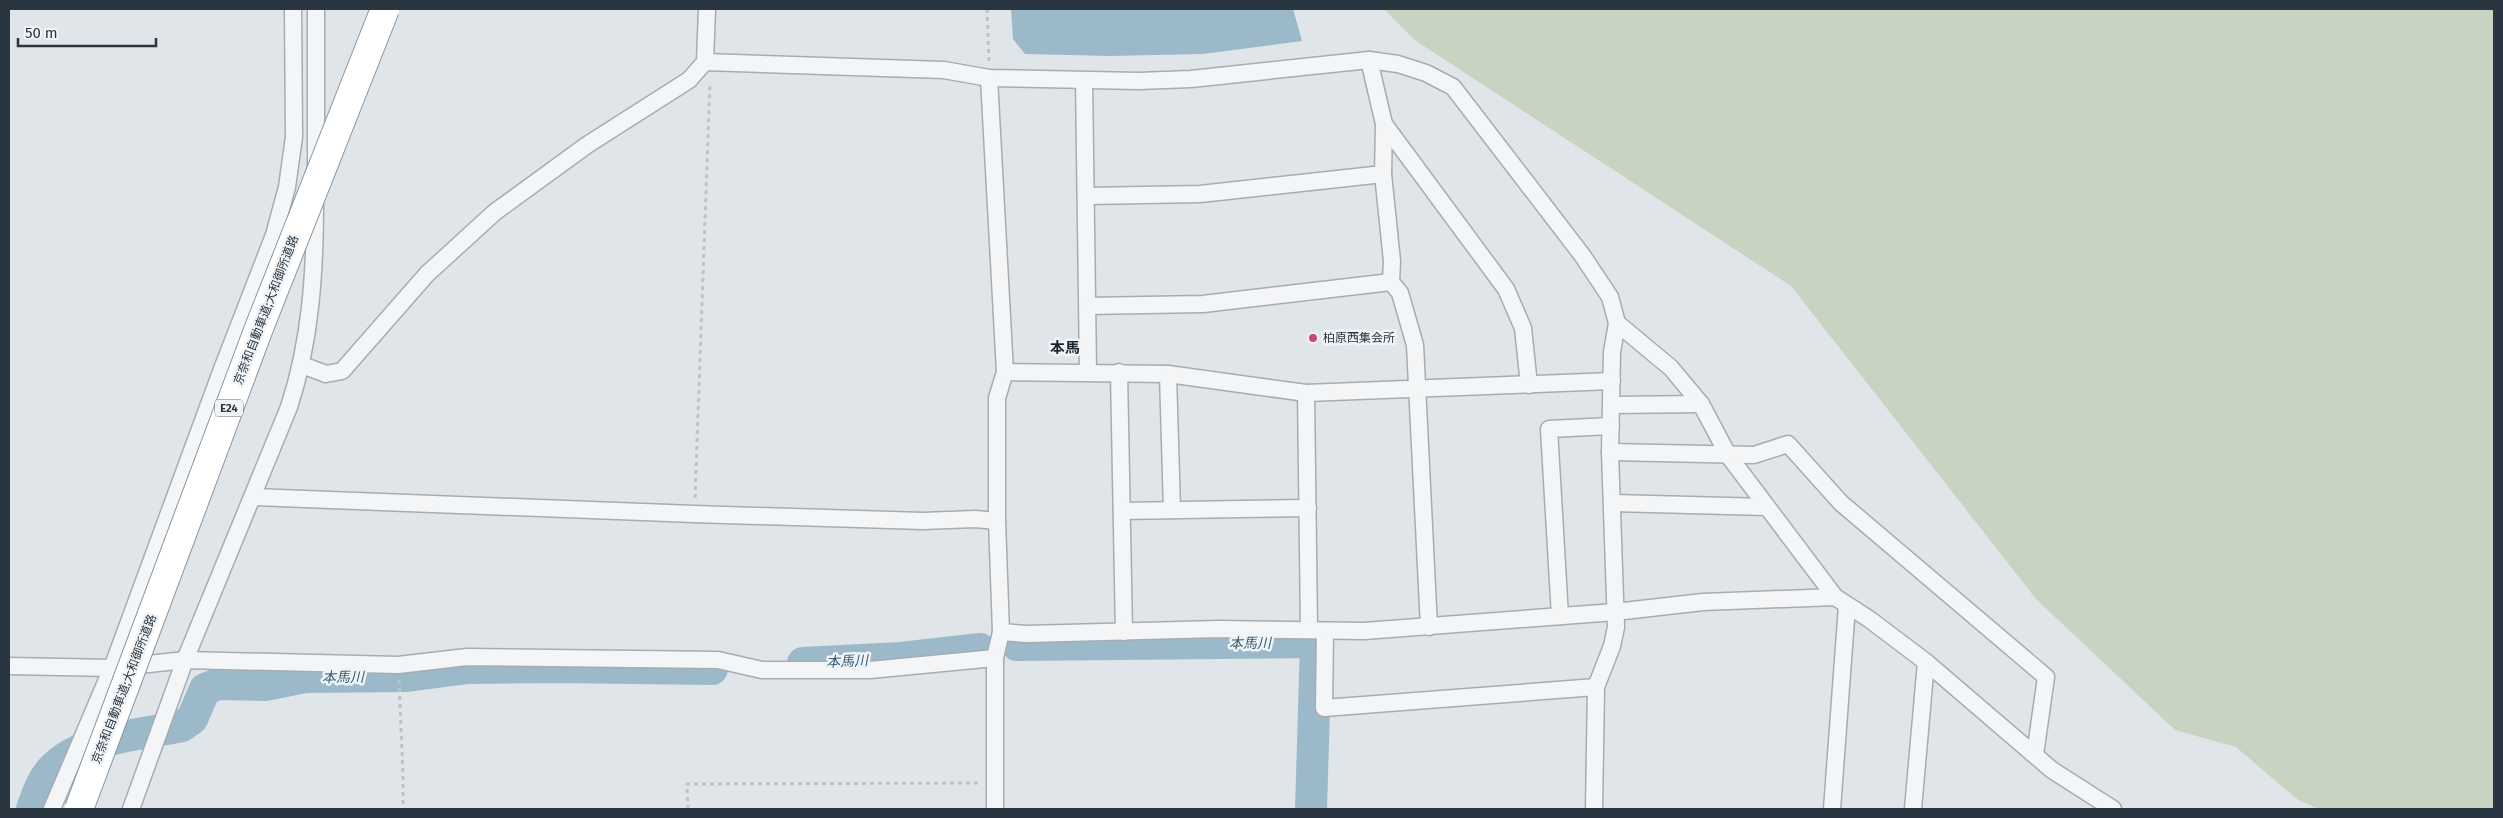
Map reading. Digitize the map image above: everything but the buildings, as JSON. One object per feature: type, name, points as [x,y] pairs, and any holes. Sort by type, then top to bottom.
[{"type":"highway","name":"京奈和自動車道;大和御所道路","points":[[79,809],[259,328],[385,9]]},
{"type":"street","points":[[52,809],[112,668],[222,369],[274,235],[287,187],[294,137],[293,9]]},
{"type":"street","points":[[131,809],[185,660],[289,407],[302,365],[310,311],[315,236],[316,9]]},
{"type":"street","points":[[302,365],[326,374],[342,371],[427,274],[495,212],[587,146],[689,80],[705,62],[707,9]]},
{"type":"street","points":[[705,62],[944,70],[990,78],[1084,80],[1191,79],[1369,60],[1398,64],[1426,73],[1453,87],[1582,255],[1610,297],[1617,323],[1612,352],[1613,405],[1610,452],[1616,626],[1612,646],[1596,687],[1594,809]]},
{"type":"street","points":[[1369,60],[1384,124],[1383,174],[1392,260],[1391,282],[1400,293],[1415,345],[1429,627]]},
{"type":"street","points":[[990,78],[1005,372],[996,398],[998,645],[995,809]]},
{"type":"street","points":[[1084,80],[1088,371]]},
{"type":"street","points":[[1384,124],[1506,290],[1523,328],[1529,385]]},
{"type":"street","points":[[1087,196],[1200,194],[1383,174]]},
{"type":"street","points":[[1088,306],[1202,304],[1391,282]]},
{"type":"street","points":[[1617,323],[1671,368],[1701,404],[1728,455],[1766,507],[1841,601],[1869,619],[1926,662],[2052,770],[2113,809]]},
{"type":"street","points":[[1005,372],[1088,371],[1168,374],[1306,393],[1612,380]]},
{"type":"street","points":[[1119,372],[1124,632]]},
{"type":"street","points":[[1168,374],[1172,510]]},
{"type":"street","points":[[1306,393],[1308,508],[1324,708],[1596,687]]},
{"type":"street","points":[[1613,405],[1701,404]]},
{"type":"street","points":[[1560,616],[1549,429],[1611,426]]},
{"type":"street","points":[[1610,452],[1754,455],[1788,444],[1841,503],[2046,677],[2034,755]]},
{"type":"street","points":[[252,497],[694,514],[923,521],[974,519],[996,521]]},
{"type":"street","points":[[1613,503],[1766,507]]},
{"type":"street","points":[[1122,511],[1308,508]]},
{"type":"street","points":[[9,666],[112,668],[185,660],[398,665],[467,657],[718,660],[762,670],[870,670],[998,645],[1026,634],[1429,627],[1615,612],[1703,602],[1841,601]]},
{"type":"street","points":[[1832,809],[1841,601]]},
{"type":"street","points":[[1913,809],[1926,662]]},
{"type":"path","points":[[987,9],[990,78]]},
{"type":"path","points":[[694,514],[711,88],[705,62]]},
{"type":"path","points":[[398,680],[403,809]]},
{"type":"path","points":[[688,809],[687,784],[996,783]]},
{"type":"green space","points":[[1384,9],[2494,9],[2494,809],[2319,809],[2298,800],[2236,747],[2175,730],[2036,599],[1791,286],[1416,41]]},
{"type":"water","points":[[1011,9],[1293,9],[1302,41],[1203,54],[1110,56],[1025,54],[1013,39]]},
{"type":"waterway","name":"本馬川","points":[[1017,645],[1316,642],[1311,809]]},
{"type":"waterway","name":"本馬川","points":[[803,663],[901,658],[980,649]]},
{"type":"waterway","name":"本馬川","points":[[32,809],[43,782],[60,762],[91,745],[182,726],[192,719],[205,689],[218,684],[265,685],[305,677],[407,676],[468,668],[712,669]]},
{"type":"place","name":"柏原西集会所","points":[[1313,338]]},
{"type":"district","name":"本馬","points":[[1065,348]]}]
